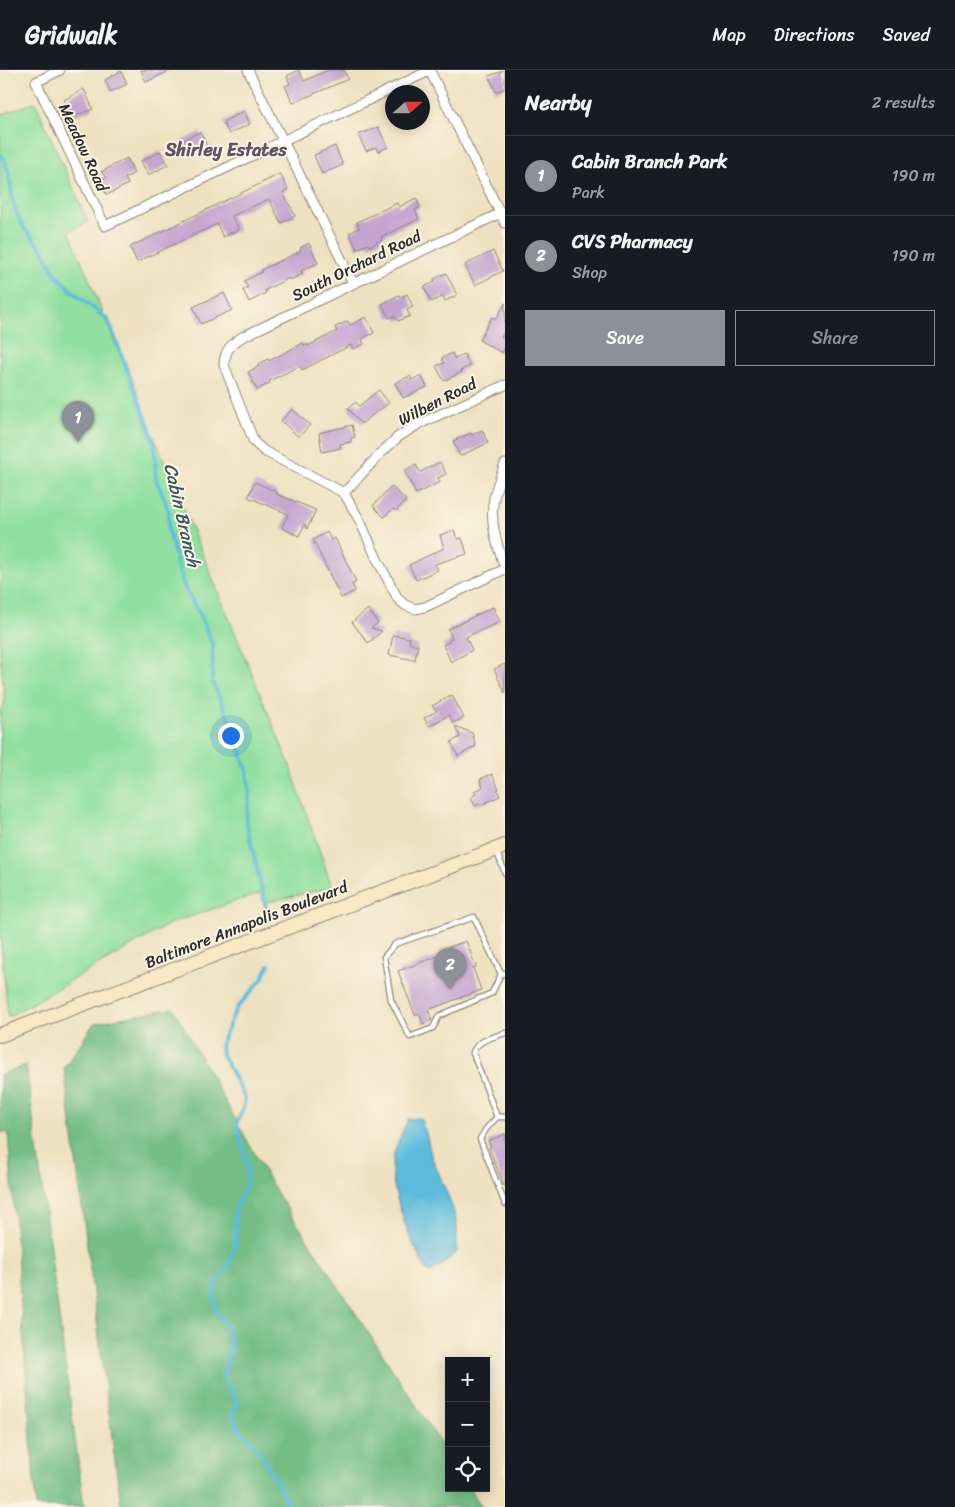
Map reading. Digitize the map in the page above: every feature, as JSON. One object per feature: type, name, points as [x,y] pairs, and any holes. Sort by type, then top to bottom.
[{"type":"main road","name":"Baltimore Annapolis Boulevard","points":[[0,1035],[500,847]]},
{"type":"street","name":"Meadow Road","points":[[60,70],[36,82],[105,226],[282,140]]},
{"type":"street","points":[[248,70],[353,283]]},
{"type":"street","points":[[282,140],[430,70],[503,212],[505,223]]},
{"type":"street","name":"South Orchard Road","points":[[344,493],[264,451],[254,442],[247,428],[224,364],[225,352],[231,344],[242,337],[503,212]]},
{"type":"street","name":"Wilben Road","points":[[344,493],[381,453],[398,438],[417,426],[505,385]]},
{"type":"street","points":[[344,493],[360,521],[398,599],[405,605],[415,609],[424,607],[505,568],[495,538],[492,514],[494,498],[505,464]]},
{"type":"lane","points":[[500,847],[505,873]]},
{"type":"lane","points":[[474,917],[503,973],[492,993],[439,1016],[433,1028],[410,1037],[391,1000],[384,957],[395,944],[474,917]]},
{"type":"lane","points":[[497,1117],[473,1053],[474,1047],[481,1042],[505,1033]]},
{"type":"lane","points":[[505,1117],[497,1117],[480,1139],[505,1204]]},
{"type":"green space","points":[[35,102],[88,222],[69,231],[290,766],[332,887],[264,903],[261,893],[171,923],[8,1017],[0,934],[0,711],[5,703],[0,653],[0,115]]},
{"type":"green space","points":[[173,1008],[275,1190],[445,1450],[445,1492],[473,1492],[482,1507],[121,1507],[64,1068],[94,1023]]},
{"type":"green space","points":[[26,1065],[84,1507],[36,1507],[8,1132],[0,1133],[0,1075]]},
{"type":"water","points":[[420,1118],[431,1155],[452,1205],[457,1224],[457,1252],[440,1267],[429,1273],[410,1236],[392,1175],[394,1152],[408,1119]]},
{"type":"building","points":[[141,70],[171,70],[146,82]]},
{"type":"building","points":[[299,70],[304,81],[328,70],[344,70],[348,79],[293,103],[285,86],[290,84],[287,76]]},
{"type":"building","points":[[505,70],[505,88],[496,92],[489,76]]},
{"type":"building","points":[[121,71],[127,84],[111,92],[105,80]]},
{"type":"building","points":[[84,89],[93,109],[74,116],[72,112],[70,113],[64,100]]},
{"type":"building","points":[[244,111],[250,124],[229,134],[223,122]]},
{"type":"building","points":[[378,127],[388,147],[378,152],[376,147],[366,151],[358,135]]},
{"type":"building","points":[[200,132],[207,145],[188,155],[181,141]]},
{"type":"building","points":[[335,146],[343,165],[322,174],[314,155]]},
{"type":"building","points":[[160,151],[168,165],[148,175],[141,161]]},
{"type":"building","points":[[127,158],[134,173],[125,178],[128,184],[107,195],[99,181],[107,177],[101,172]]},
{"type":"building","points":[[280,174],[288,189],[283,192],[295,216],[281,223],[269,199],[232,216],[239,230],[223,237],[217,224],[137,262],[130,247]]},
{"type":"building","points":[[416,198],[420,207],[415,210],[419,219],[381,237],[382,240],[374,244],[369,246],[368,244],[357,249],[349,233],[359,228],[357,222],[397,203],[399,207]]},
{"type":"building","points":[[309,243],[318,263],[301,271],[303,274],[290,280],[289,278],[265,290],[266,293],[249,302],[243,290],[248,287],[244,281],[262,272],[261,270],[301,251],[300,248]]},
{"type":"building","points":[[493,251],[503,271],[475,285],[465,265]]},
{"type":"building","points":[[446,273],[457,295],[445,301],[443,296],[431,302],[424,287],[435,282],[434,279]]},
{"type":"building","points":[[224,293],[232,310],[201,324],[193,307]]},
{"type":"building","points":[[407,294],[413,307],[407,310],[410,316],[398,321],[395,316],[389,318],[382,304],[399,295],[400,298]]},
{"type":"building","points":[[505,303],[505,331],[501,337],[505,339],[505,346],[502,353],[479,340],[492,317],[496,319]]},
{"type":"building","points":[[366,317],[374,333],[362,339],[364,344],[353,349],[351,345],[302,370],[300,366],[269,381],[270,383],[257,390],[248,372],[259,366],[258,364],[268,359],[269,361],[303,343],[305,346],[308,344],[308,346],[337,331],[335,327],[348,321],[350,325]]},
{"type":"building","points":[[452,353],[455,359],[464,354],[470,366],[444,381],[436,366],[444,363],[442,358]]},
{"type":"building","points":[[421,375],[427,387],[403,398],[395,383],[410,376],[412,380]]},
{"type":"building","points":[[379,390],[389,403],[361,424],[348,408],[356,402],[359,406]]},
{"type":"building","points":[[292,409],[310,425],[299,437],[281,421]]},
{"type":"building","points":[[352,425],[355,437],[351,438],[351,442],[340,444],[341,448],[322,452],[319,433]]},
{"type":"building","points":[[482,430],[488,443],[460,456],[453,441]]},
{"type":"building","points":[[440,462],[446,474],[438,478],[440,482],[416,494],[404,471],[416,465],[420,472]]},
{"type":"building","points":[[255,482],[277,492],[276,494],[316,510],[307,529],[305,524],[299,536],[282,528],[288,514],[248,497]]},
{"type":"building","points":[[391,486],[406,500],[396,511],[393,509],[384,517],[373,506]]},
{"type":"building","points":[[454,530],[457,539],[462,538],[467,554],[435,564],[438,570],[416,580],[409,565],[444,548],[440,535]]},
{"type":"building","points":[[327,532],[331,540],[335,538],[356,582],[352,584],[355,591],[341,598],[313,540]]},
{"type":"building","points":[[493,607],[500,622],[466,637],[472,650],[451,662],[443,645],[452,638],[448,629]]},
{"type":"building","points":[[368,609],[378,623],[371,628],[382,631],[368,643],[352,622]]},
{"type":"building","points":[[393,635],[410,638],[409,643],[418,645],[415,660],[389,655]]},
{"type":"building","points":[[505,664],[505,693],[494,669]]},
{"type":"building","points":[[452,695],[464,718],[453,723],[449,715],[429,726],[424,718],[437,711],[432,706]]},
{"type":"building","points":[[455,726],[472,733],[476,746],[458,756],[451,742],[460,737]]},
{"type":"building","points":[[492,774],[500,796],[475,806],[471,797],[476,794],[474,791],[483,787],[480,779]]},
{"type":"building","points":[[466,941],[476,967],[473,968],[481,990],[428,1010],[432,1020],[423,1024],[419,1013],[415,1015],[398,971],[441,955],[439,951]]},
{"type":"building","points":[[505,1134],[505,1186],[504,1186],[488,1141]]},
{"type":"waterway","name":"Cabin Branch","points":[[0,155],[4,159],[9,173],[12,198],[24,228],[43,250],[56,275],[71,290],[108,320],[149,426],[154,442],[156,480],[169,512],[168,529],[183,584],[202,619],[213,646],[212,681],[234,731],[247,771],[250,793],[246,821],[267,912]]},
{"type":"waterway","name":"Cabin Branch","points":[[269,965],[262,979],[236,1009],[221,1044],[222,1055],[245,1098],[243,1109],[237,1122],[248,1173],[246,1185],[235,1210],[235,1243],[229,1266],[217,1281],[214,1293],[215,1310],[224,1322],[229,1334],[230,1352],[223,1374],[227,1385],[233,1391],[236,1403],[233,1417],[237,1427],[255,1445],[289,1507]]},
{"type":"place","name":"Cabin Branch Park","points":[[78,442]]},
{"type":"place","name":"CVS Pharmacy","points":[[450,989]]},
{"type":"district","name":"Shirley Estates","points":[[226,150]]}]
